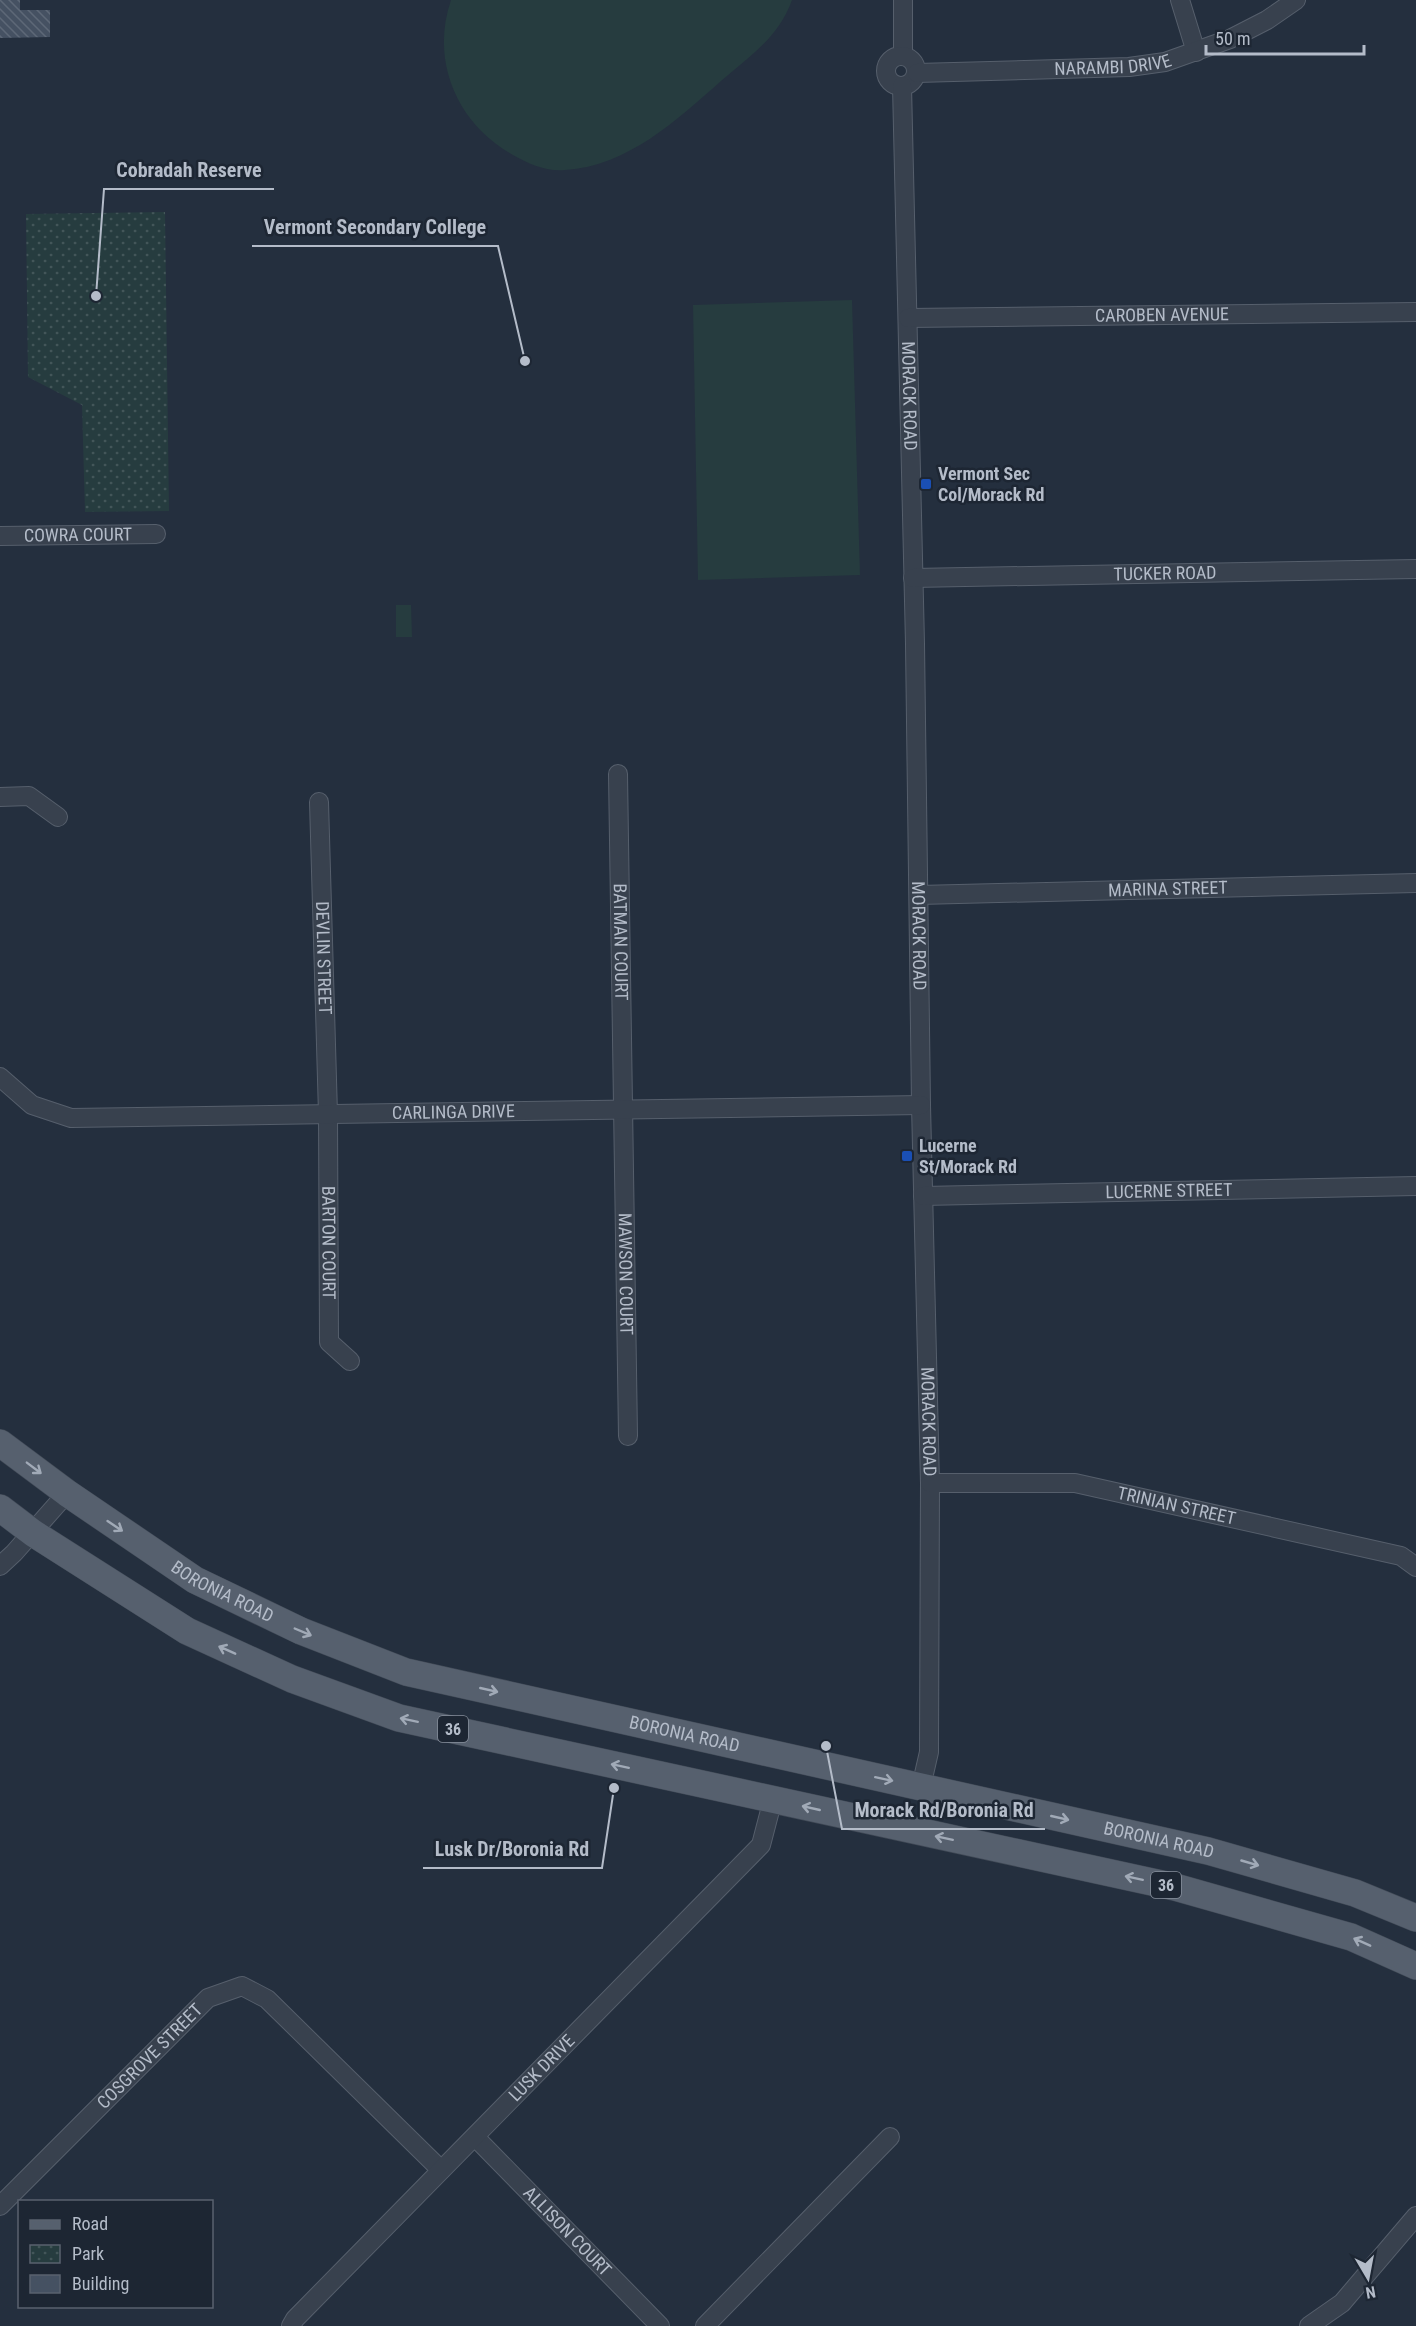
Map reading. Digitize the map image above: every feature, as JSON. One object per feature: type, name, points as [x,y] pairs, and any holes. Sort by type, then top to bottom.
[{"type":"main road","name":"BORONIA ROAD","points":[[0,1443],[67,1494],[195,1580],[301,1631],[406,1672],[1208,1851],[1355,1893],[1416,1918]]},
{"type":"main road","name":"36","points":[[0,1508],[33,1533],[187,1631],[292,1679],[399,1718],[1175,1887],[1351,1937],[1416,1966]]},
{"type":"main road","points":[[773,1799],[782,1755]]},
{"type":"main road","points":[[909,1830],[921,1787]]},
{"type":"street","points":[[903,0],[903,56]]},
{"type":"street","points":[[1180,0],[1196,52]]},
{"type":"street","name":"NARAMBI DRIVE","points":[[917,73],[1129,68],[1165,62],[1230,39],[1267,20],[1296,0]]},
{"type":"street","points":[[896,56],[903,56],[914,62],[917,73],[909,84],[895,85],[886,74],[890,60],[896,56]]},
{"type":"street","name":"MORACK ROAD","points":[[902,86],[930,1483],[929,1752],[921,1787]]},
{"type":"street","name":"CAROBEN AVENUE","points":[[908,318],[1416,312]]},
{"type":"street","name":"COWRA COURT","points":[[0,536],[156,534]]},
{"type":"street","name":"TUCKER ROAD","points":[[913,578],[1416,569]]},
{"type":"street","name":"BATMAN COURT","points":[[618,774],[625,1110]]},
{"type":"street","points":[[0,797],[29,796],[58,817]]},
{"type":"street","name":"DEVLIN STREET","points":[[319,802],[328,1114]]},
{"type":"street","name":"MARINA STREET","points":[[919,895],[1416,883]]},
{"type":"street","name":"CARLINGA DRIVE","points":[[0,1077],[32,1105],[71,1118],[921,1105]]},
{"type":"street","name":"MAWSON COURT","points":[[625,1110],[628,1436]]},
{"type":"street","name":"BARTON COURT","points":[[328,1114],[328,1342],[350,1361]]},
{"type":"street","name":"LUCERNE STREET","points":[[923,1196],[1416,1186]]},
{"type":"street","name":"TRINIAN STREET","points":[[930,1483],[1075,1482],[1401,1556],[1416,1567]]},
{"type":"street","points":[[0,1566],[67,1494]]},
{"type":"street","name":"LUSK DRIVE","points":[[291,2326],[295,2319],[761,1845],[773,1799]]},
{"type":"street","name":"COSGROVE STREET","points":[[0,2206],[208,1998],[242,1986],[267,1999],[441,2170]]},
{"type":"street","name":"ALLISON COURT","points":[[475,2137],[660,2326]]},
{"type":"street","points":[[705,2326],[890,2137]]},
{"type":"street","points":[[1309,2326],[1342,2303],[1416,2216]]},
{"type":"green space","points":[[451,0],[792,0],[780,25],[753,54],[687,111],[650,139],[610,160],[588,167],[552,170],[525,161],[493,142],[463,108],[453,89],[444,46],[445,23]]},
{"type":"green space","points":[[165,212],[169,511],[85,512],[82,405],[28,377],[26,214]]},
{"type":"green space","points":[[852,300],[860,575],[698,580],[693,305]]},
{"type":"green space","points":[[396,605],[411,605],[412,637],[396,637]]},
{"type":"building","points":[[0,0],[20,0],[20,10],[50,10],[50,37],[0,38]]},
{"type":"place","name":"Cobradah Reserve","points":[[96,296]]},
{"type":"place","name":"Vermont Secondary College","points":[[525,361]]},
{"type":"place","name":"Vermont Sec Col/Morack Rd","points":[[926,484]]},
{"type":"place","name":"Lucerne St/Morack Rd","points":[[907,1156]]},
{"type":"place","name":"Morack Rd/Boronia Rd","points":[[826,1746]]},
{"type":"place","name":"Lusk Dr/Boronia Rd","points":[[614,1788]]}]
